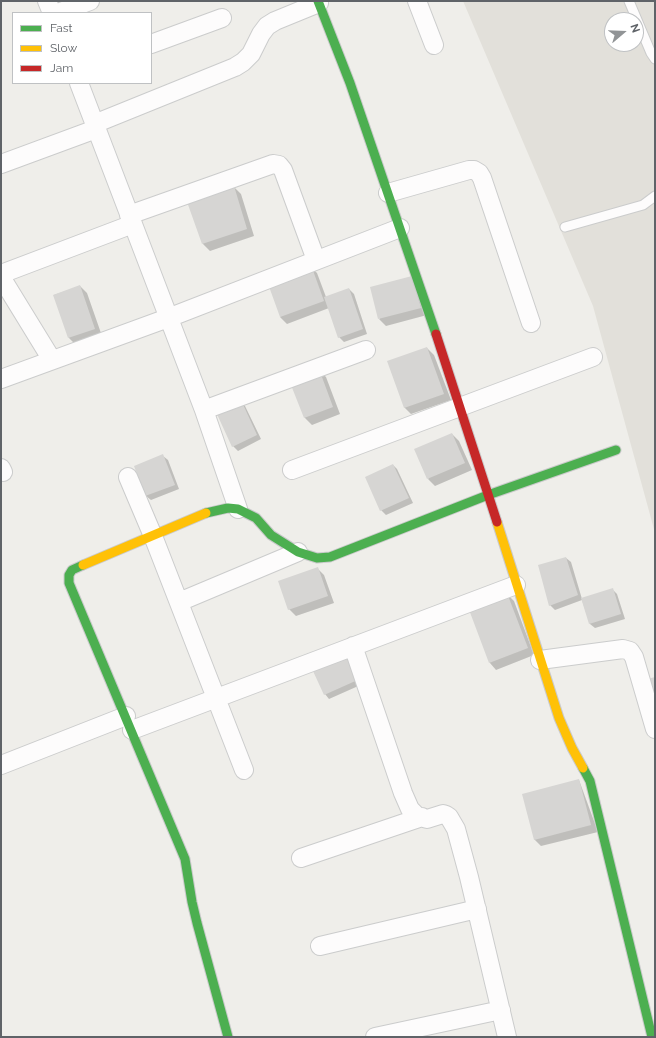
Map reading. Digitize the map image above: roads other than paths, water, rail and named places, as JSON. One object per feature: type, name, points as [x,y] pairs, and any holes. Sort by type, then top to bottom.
[{"type":"street","points":[[47,1],[52,12]]},
{"type":"street","points":[[61,12],[90,1]]},
{"type":"street","points":[[417,1],[434,45]]},
{"type":"street","points":[[1,164],[95,127],[235,67],[251,54],[261,34],[267,26],[318,2],[350,83],[436,330],[559,718],[572,748],[590,781],[652,1037]]},
{"type":"street","points":[[152,44],[222,18]]},
{"type":"street","points":[[79,84],[204,410],[238,509]]},
{"type":"street","points":[[52,360],[1,275],[131,219],[273,164],[278,165],[283,170],[316,260]]},
{"type":"street","points":[[388,193],[469,170],[474,170],[479,173],[531,323]]},
{"type":"street","points":[[1,379],[168,318],[400,228]]},
{"type":"street","points":[[204,410],[366,350]]},
{"type":"street","points":[[292,470],[593,357]]},
{"type":"street","points":[[228,1037],[192,902],[186,859],[69,583],[69,575],[72,570],[217,509],[228,508],[238,509],[256,518],[271,535],[298,552],[317,558],[330,558],[488,495],[616,450]]},
{"type":"street","points":[[128,477],[153,536],[244,770]]},
{"type":"street","points":[[179,602],[298,552]]},
{"type":"street","points":[[1,764],[129,723],[216,698],[516,585]]},
{"type":"street","points":[[353,646],[403,793],[413,813],[427,819],[443,814],[450,817],[452,820],[460,842],[477,909],[507,1037]]},
{"type":"street","points":[[540,660],[623,649],[630,651],[634,657],[655,729]]},
{"type":"street","points":[[301,858],[422,817]]},
{"type":"street","points":[[320,946],[477,909]]},
{"type":"street","points":[[375,1037],[501,1010]]},
{"type":"lane","points":[[629,1],[655,59]]},
{"type":"lane","points":[[565,226],[643,205],[655,196]]}]
